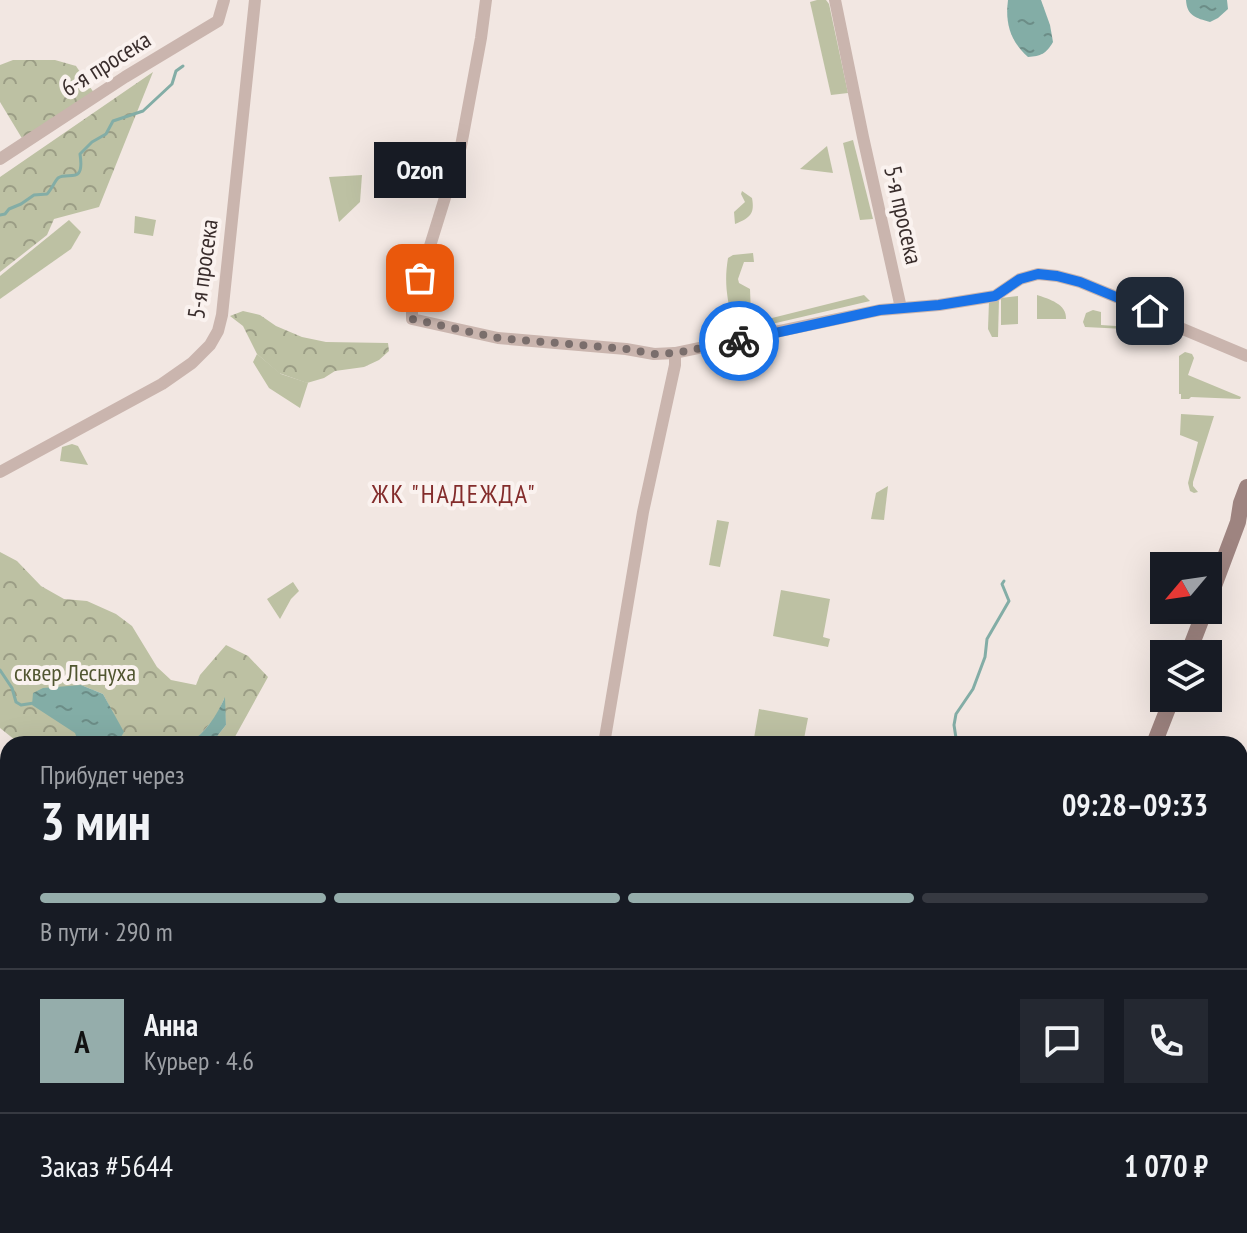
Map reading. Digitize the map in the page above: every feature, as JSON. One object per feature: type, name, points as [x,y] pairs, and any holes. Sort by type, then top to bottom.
[{"type":"street","name":"6-я просека","points":[[0,159],[125,77],[218,21],[224,0]]},
{"type":"street","name":"5-я просека","points":[[0,472],[162,384],[202,354],[218,331],[255,0]]},
{"type":"street","points":[[486,0],[461,146],[412,304],[412,319],[498,338],[654,354],[675,353],[880,310],[995,296],[1020,279],[1038,274],[1080,282],[1247,356]]},
{"type":"street","name":"5-я просека","points":[[835,0],[901,308]]},
{"type":"street","points":[[605,736],[643,512],[675,353]]},
{"type":"street","points":[[1222,565],[1247,487]]},
{"type":"street","points":[[1157,736],[1167,712]]},
{"type":"green space","points":[[826,0],[829,4],[848,93],[831,95],[810,2]]},
{"type":"green space","points":[[13,60],[55,60],[76,66],[94,93],[23,140],[0,102],[0,65]]},
{"type":"green space","points":[[153,72],[99,207],[54,219],[47,235],[0,272],[0,177]]},
{"type":"green space","points":[[853,140],[873,219],[860,220],[843,143]]},
{"type":"green space","points":[[827,146],[833,173],[800,169]]},
{"type":"green space","points":[[362,175],[360,202],[339,222],[329,177]]},
{"type":"green space","points":[[742,191],[752,198],[753,208],[748,217],[735,224],[734,212],[745,202]]},
{"type":"green space","points":[[135,216],[156,220],[153,236],[134,233]]},
{"type":"green space","points":[[69,220],[81,232],[71,249],[0,299],[0,276]]},
{"type":"green space","points":[[753,253],[754,262],[744,262],[738,279],[739,283],[750,289],[751,315],[732,320],[726,275],[728,258]]},
{"type":"green space","points":[[864,295],[870,301],[742,331],[736,327]]},
{"type":"green space","points":[[1037,295],[1052,300],[1064,309],[1066,319],[1037,319]]},
{"type":"green space","points":[[1018,296],[1018,324],[1001,325],[1001,298]]},
{"type":"green space","points":[[999,299],[998,337],[992,337],[988,329],[989,301]]},
{"type":"green space","points":[[1093,310],[1101,312],[1101,325],[1145,330],[1085,327],[1086,313]]},
{"type":"green space","points":[[243,311],[260,315],[302,337],[326,342],[388,343],[389,351],[364,367],[335,371],[307,383],[279,373],[257,354],[243,326],[230,316]]},
{"type":"green space","points":[[1185,352],[1194,358],[1188,375],[1240,399],[1181,399],[1179,356]]},
{"type":"green space","points":[[257,354],[281,374],[308,383],[300,408],[269,388],[253,362]]},
{"type":"green space","points":[[1181,414],[1214,416],[1193,482],[1198,492],[1194,493],[1190,491],[1188,483],[1198,442],[1180,435]]},
{"type":"green space","points":[[78,446],[88,465],[60,461],[62,447]]},
{"type":"green space","points":[[888,486],[884,520],[871,519],[876,493]]},
{"type":"green space","points":[[717,520],[729,522],[720,567],[709,565]]},
{"type":"green space","name":"сквер Леснуха","points":[[0,552],[17,561],[41,586],[64,599],[87,601],[116,614],[132,626],[157,667],[171,680],[196,685],[200,675],[226,645],[248,656],[268,677],[235,736],[217,736],[226,725],[224,699],[216,717],[199,736],[121,736],[123,732],[103,694],[81,685],[77,736],[10,736],[0,728]]},
{"type":"green space","points":[[293,582],[299,591],[280,619],[267,599]]},
{"type":"green space","points":[[781,590],[830,599],[823,637],[830,639],[828,647],[773,636]]},
{"type":"green space","points":[[759,709],[808,718],[805,736],[754,736]]},
{"type":"water","points":[[1008,0],[1041,0],[1053,42],[1043,54],[1028,57],[1017,45],[1008,24]]},
{"type":"water","points":[[1186,0],[1227,0],[1228,9],[1210,22],[1193,16]]},
{"type":"water","points":[[81,685],[103,694],[124,732],[122,736],[76,736],[32,705],[33,693],[43,688]]},
{"type":"water","points":[[225,697],[226,725],[217,736],[198,736],[210,724]]},
{"type":"waterway","points":[[0,215],[34,195],[47,194],[58,178],[78,174],[80,154],[106,134],[113,121],[143,111],[172,84],[176,71],[183,66]]},
{"type":"waterway","points":[[956,736],[956,714],[973,689],[985,657],[987,639],[1009,601],[1002,584],[1004,581]]},
{"type":"waterway","points":[[0,670],[12,688],[16,702],[21,705],[34,703]]},
{"type":"way so far","points":[[420,278],[412,304],[412,319],[498,338],[654,354],[739,341]]},
{"type":"place","name":"Ozon","points":[[420,278]]},
{"type":"district","name":"ЖК \"НАДЕЖДА\"","points":[[454,494]]},
{"type":"route","points":[[739,341],[880,310],[995,296],[1020,279],[1038,274],[1080,282],[1150,311]]}]
